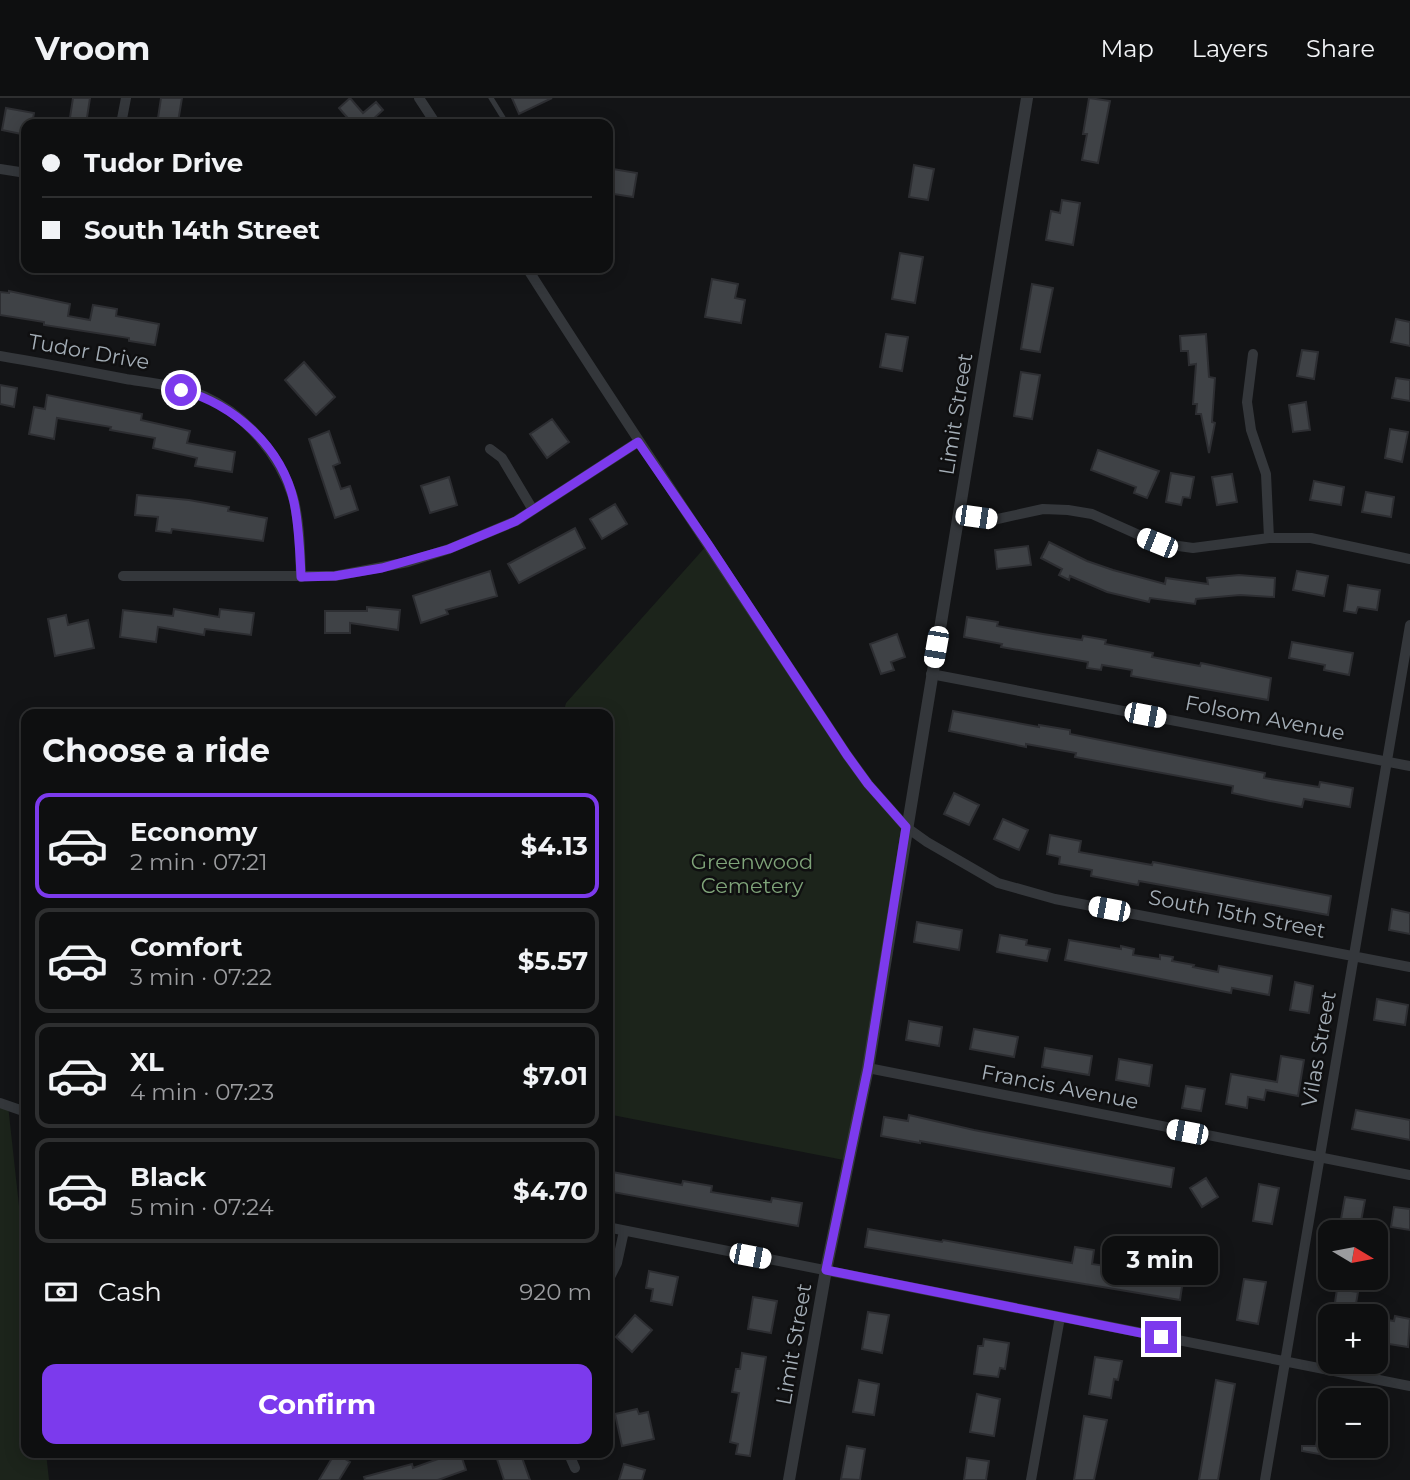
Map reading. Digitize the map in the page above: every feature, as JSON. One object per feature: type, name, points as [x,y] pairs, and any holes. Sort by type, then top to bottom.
[{"type":"street","points":[[122,119],[126,98]]},
{"type":"street","points":[[419,98],[433,119]]},
{"type":"street","name":"Limit Street","points":[[789,1480],[826,1270],[868,1068],[1027,98]]},
{"type":"street","points":[[0,169],[21,172]]},
{"type":"street","name":"South 15th Street","points":[[530,273],[638,442],[847,755],[868,784],[906,827],[946,855],[998,883],[1055,898],[1410,967]]},
{"type":"street","points":[[1253,354],[1247,401],[1251,430],[1266,474],[1269,538]]},
{"type":"street","name":"Tudor Drive","points":[[0,356],[159,384],[204,396],[241,419],[267,445],[284,474],[294,499],[301,577]]},
{"type":"street","points":[[123,576],[335,576],[408,562],[516,521],[638,442]]},
{"type":"street","points":[[490,449],[502,458],[533,510]]},
{"type":"street","points":[[959,515],[993,520],[1043,509],[1068,510],[1092,514],[1157,543],[1193,548],[1269,538],[1311,538],[1410,559]]},
{"type":"street","name":"Vilas Street","points":[[1265,1480],[1410,625]]},
{"type":"street","name":"Folsom Avenue","points":[[931,674],[1410,766]]},
{"type":"street","name":"Francis Avenue","points":[[868,1068],[1410,1175]]},
{"type":"street","points":[[0,1103],[21,1110]]},
{"type":"street","points":[[613,1228],[1410,1386]]},
{"type":"street","points":[[613,1270],[624,1231]]},
{"type":"street","points":[[1031,1480],[1060,1317]]},
{"type":"street","points":[[571,1458],[575,1468]]},
{"type":"lane","points":[[491,98],[504,119]]},
{"type":"green space","name":"Greenwood Cemetery","points":[[708,544],[847,755],[906,827],[849,1161],[613,1115],[613,709],[564,709],[566,703]]},
{"type":"green space","points":[[0,1103],[8,1105],[21,1224],[21,1458],[47,1458],[49,1480],[0,1480]]},
{"type":"building","points":[[73,98],[90,98],[87,119],[70,119]]},
{"type":"building","points":[[161,98],[182,98],[178,119],[158,118]]},
{"type":"building","points":[[350,98],[363,113],[376,102],[383,110],[373,119],[349,119],[339,108]]},
{"type":"building","points":[[512,98],[552,98],[519,114]]},
{"type":"building","points":[[1089,98],[1110,101],[1098,163],[1082,160]]},
{"type":"building","points":[[6,108],[34,113],[33,119],[21,119],[21,134],[2,130]]},
{"type":"building","points":[[914,165],[934,169],[928,200],[909,197]]},
{"type":"building","points":[[613,169],[637,173],[633,197],[613,194]]},
{"type":"building","points":[[1062,200],[1080,203],[1073,245],[1046,240],[1051,211],[1060,213]]},
{"type":"building","points":[[900,253],[923,257],[915,303],[892,299]]},
{"type":"building","points":[[712,279],[738,284],[735,298],[745,300],[741,323],[705,317]]},
{"type":"building","points":[[1032,284],[1053,288],[1040,352],[1021,349]]},
{"type":"building","points":[[9,291],[70,304],[68,316],[90,320],[93,305],[117,309],[116,316],[159,324],[155,345],[0,315],[0,292]]},
{"type":"building","points":[[1396,319],[1410,322],[1410,346],[1391,342]]},
{"type":"building","points":[[886,334],[908,337],[902,371],[880,367]]},
{"type":"building","points":[[1206,334],[1209,377],[1215,378],[1212,422],[1215,423],[1209,453],[1201,414],[1196,414],[1197,404],[1193,404],[1196,364],[1189,365],[1188,351],[1181,351],[1180,336]]},
{"type":"building","points":[[1302,350],[1318,352],[1314,379],[1297,376]]},
{"type":"building","points":[[304,362],[335,397],[316,415],[285,380]]},
{"type":"building","points":[[1021,372],[1040,375],[1032,419],[1014,416]]},
{"type":"building","points":[[1396,378],[1410,380],[1410,401],[1392,398]]},
{"type":"building","points":[[0,385],[17,388],[14,407],[0,404]]},
{"type":"building","points":[[47,395],[142,414],[141,420],[190,431],[187,443],[235,452],[232,472],[195,466],[197,458],[153,448],[155,438],[110,430],[111,427],[57,418],[54,439],[29,434],[34,407],[45,409]]},
{"type":"building","points":[[1306,402],[1310,430],[1293,432],[1289,405]]},
{"type":"building","points":[[552,419],[569,442],[547,458],[530,434]]},
{"type":"building","points":[[1390,429],[1408,432],[1402,462],[1385,458]]},
{"type":"building","points":[[329,431],[340,463],[333,466],[341,489],[350,486],[358,510],[335,518],[309,439]]},
{"type":"building","points":[[1098,450],[1159,471],[1147,498],[1134,493],[1136,487],[1091,470]]},
{"type":"building","points":[[1171,473],[1194,477],[1190,498],[1183,497],[1181,505],[1166,502]]},
{"type":"building","points":[[1232,474],[1237,502],[1217,505],[1212,477]]},
{"type":"building","points":[[449,477],[457,505],[430,513],[421,486]]},
{"type":"building","points":[[1314,481],[1344,487],[1341,505],[1310,500]]},
{"type":"building","points":[[1366,492],[1394,497],[1391,517],[1362,512]]},
{"type":"building","points":[[137,495],[229,507],[228,511],[267,518],[263,541],[172,529],[171,533],[156,531],[158,517],[135,515]]},
{"type":"building","points":[[615,504],[627,524],[602,539],[590,519]]},
{"type":"building","points":[[575,528],[585,548],[519,583],[508,564]]},
{"type":"building","points":[[1049,542],[1087,561],[1165,584],[1166,578],[1208,584],[1207,578],[1239,575],[1275,578],[1274,597],[1240,595],[1196,599],[1195,604],[1150,598],[1149,602],[1107,592],[1070,576],[1069,580],[1059,575],[1062,569],[1041,558]]},
{"type":"building","points":[[1028,546],[1031,565],[997,569],[995,550]]},
{"type":"building","points":[[490,571],[497,596],[446,610],[448,614],[421,623],[413,596]]},
{"type":"building","points":[[1297,571],[1328,576],[1324,596],[1293,590]]},
{"type":"building","points":[[1348,585],[1380,590],[1377,610],[1358,607],[1356,613],[1344,611]]},
{"type":"building","points":[[367,607],[400,610],[398,630],[350,623],[350,633],[325,633],[325,611],[367,611]]},
{"type":"building","points":[[174,609],[219,617],[220,609],[254,613],[251,635],[205,629],[204,635],[158,627],[156,642],[120,637],[123,610],[173,616]]},
{"type":"building","points":[[66,615],[68,625],[88,620],[94,648],[55,656],[48,619]]},
{"type":"building","points":[[967,617],[998,622],[997,626],[1043,634],[1082,640],[1083,636],[1106,640],[1105,644],[1153,653],[1152,657],[1200,666],[1201,663],[1271,678],[1268,700],[1131,676],[1132,670],[1102,665],[1101,670],[1087,668],[1088,662],[1001,647],[1002,644],[964,637]]},
{"type":"building","points":[[897,634],[905,657],[891,662],[894,670],[881,674],[870,644]]},
{"type":"building","points":[[1292,642],[1353,653],[1349,675],[1324,670],[1325,665],[1289,658]]},
{"type":"building","points":[[953,711],[1070,730],[1070,734],[1265,773],[1264,778],[1319,787],[1320,782],[1353,788],[1350,807],[1304,799],[1302,807],[1270,801],[1232,793],[1233,786],[1075,757],[1076,753],[1026,744],[1026,747],[949,731]]},
{"type":"building","points":[[954,793],[979,805],[969,825],[944,814]]},
{"type":"building","points":[[1003,819],[1028,830],[1019,850],[994,839]]},
{"type":"building","points":[[1050,835],[1081,841],[1079,852],[1152,865],[1153,862],[1331,896],[1328,915],[1139,881],[1138,885],[1091,876],[1092,870],[1059,864],[1060,857],[1047,854]]},
{"type":"building","points":[[1392,909],[1410,913],[1410,934],[1389,930]]},
{"type":"building","points":[[917,922],[962,930],[959,950],[914,942]]},
{"type":"building","points":[[1000,935],[1027,940],[1026,945],[1050,949],[1047,961],[997,952]]},
{"type":"building","points":[[1069,940],[1134,949],[1133,955],[1160,959],[1160,955],[1173,957],[1172,961],[1218,972],[1219,966],[1272,976],[1269,995],[1232,988],[1231,993],[1065,960]]},
{"type":"building","points":[[1295,982],[1313,986],[1309,1013],[1290,1010]]},
{"type":"building","points":[[1377,999],[1408,1005],[1405,1025],[1374,1020]]},
{"type":"building","points":[[909,1021],[942,1027],[939,1046],[906,1040]]},
{"type":"building","points":[[974,1029],[1018,1037],[1014,1057],[970,1049]]},
{"type":"building","points":[[1045,1048],[1092,1056],[1089,1075],[1042,1067]]},
{"type":"building","points":[[1281,1056],[1304,1060],[1298,1096],[1266,1090],[1264,1100],[1248,1097],[1247,1108],[1226,1104],[1231,1074],[1277,1082]]},
{"type":"building","points":[[1119,1059],[1152,1065],[1149,1086],[1116,1080]]},
{"type":"building","points":[[1186,1086],[1205,1089],[1201,1111],[1182,1108]]},
{"type":"building","points":[[1356,1110],[1410,1120],[1410,1140],[1352,1129]]},
{"type":"building","points":[[909,1115],[1174,1168],[1171,1187],[881,1136],[884,1117],[908,1121]]},
{"type":"building","points":[[613,1172],[682,1185],[683,1181],[712,1186],[711,1192],[771,1202],[772,1198],[802,1203],[798,1226],[613,1192]]},
{"type":"building","points":[[1206,1178],[1218,1197],[1202,1207],[1190,1188]]},
{"type":"building","points":[[1259,1184],[1279,1188],[1272,1224],[1253,1221]]},
{"type":"building","points":[[1345,1197],[1365,1200],[1361,1220],[1341,1220]]},
{"type":"building","points":[[1394,1207],[1410,1209],[1410,1230],[1391,1227]]},
{"type":"building","points":[[868,1229],[1072,1263],[1075,1247],[1094,1250],[1092,1264],[1183,1280],[1180,1300],[865,1247]]},
{"type":"building","points":[[649,1271],[678,1277],[672,1305],[651,1301],[653,1289],[646,1288]]},
{"type":"building","points":[[1244,1279],[1266,1282],[1258,1324],[1237,1320]]},
{"type":"building","points":[[1337,1290],[1358,1292],[1356,1304],[1335,1304]]},
{"type":"building","points":[[753,1297],[777,1301],[771,1333],[748,1329]]},
{"type":"building","points":[[868,1312],[889,1315],[882,1353],[862,1349]]},
{"type":"building","points":[[635,1315],[652,1330],[632,1352],[616,1337]]},
{"type":"building","points":[[1395,1316],[1410,1319],[1408,1347],[1388,1344],[1388,1320],[1394,1321]]},
{"type":"building","points":[[984,1339],[1009,1343],[1005,1369],[1000,1368],[998,1377],[974,1374],[978,1346],[983,1346]]},
{"type":"building","points":[[742,1353],[766,1357],[750,1456],[736,1454],[738,1444],[730,1442],[739,1393],[732,1392]]},
{"type":"building","points":[[1095,1357],[1122,1361],[1118,1380],[1114,1379],[1111,1398],[1089,1394]]},
{"type":"building","points":[[859,1380],[879,1384],[874,1415],[853,1412]]},
{"type":"building","points":[[1216,1380],[1235,1384],[1218,1480],[1199,1480]]},
{"type":"building","points":[[977,1394],[1000,1399],[994,1436],[970,1432]]},
{"type":"building","points":[[637,1409],[639,1414],[648,1412],[654,1439],[622,1446],[615,1414]]},
{"type":"building","points":[[1084,1416],[1107,1420],[1094,1480],[1074,1480]]},
{"type":"building","points":[[1318,1434],[1318,1454],[1302,1451],[1302,1446],[1316,1446]]},
{"type":"building","points":[[847,1446],[865,1449],[860,1480],[841,1479]]},
{"type":"building","points":[[332,1458],[343,1458],[350,1462],[339,1480],[319,1480]]},
{"type":"building","points":[[441,1458],[462,1458],[466,1470],[438,1480],[365,1480],[364,1477],[412,1464],[413,1468]]},
{"type":"building","points":[[522,1458],[530,1480],[504,1480],[497,1459]]},
{"type":"building","points":[[967,1458],[989,1461],[986,1480],[964,1480]]},
{"type":"building","points":[[624,1464],[645,1470],[642,1480],[619,1480]]},
{"type":"route","points":[[181,390],[204,396],[241,419],[267,445],[284,474],[294,499],[300,536],[301,577],[335,576],[382,568],[449,549],[516,521],[638,442],[847,755],[868,784],[906,827],[868,1068],[826,1270],[1161,1337]]}]
